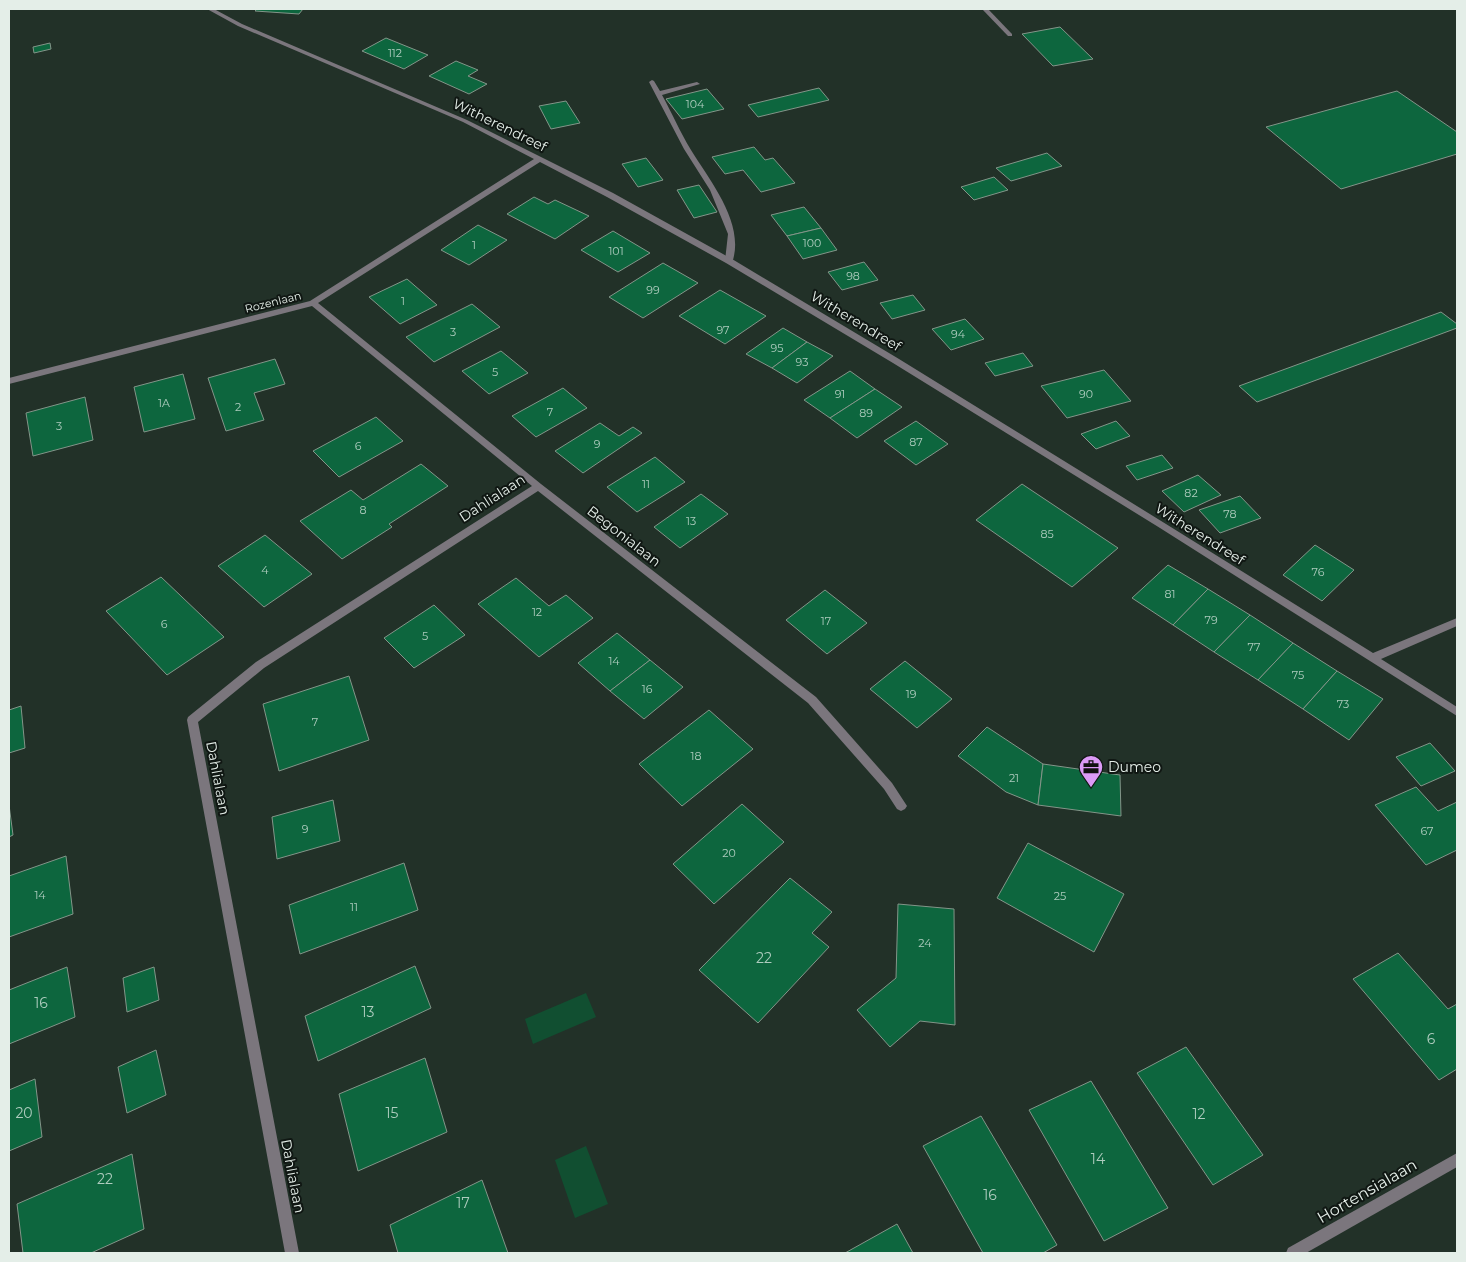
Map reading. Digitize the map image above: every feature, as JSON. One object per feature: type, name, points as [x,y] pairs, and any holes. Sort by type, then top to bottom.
[{"type":"street","name":"Witherendreef","points":[[210,9],[240,25],[465,122],[610,195],[729,261],[896,361],[1457,712]]},
{"type":"street","points":[[985,9],[1010,35]]},
{"type":"street","points":[[652,82],[687,149],[714,190],[732,234],[729,261]]},
{"type":"street","points":[[658,94],[697,84]]},
{"type":"street","name":"Rozenlaan","points":[[9,381],[313,303],[538,160]]},
{"type":"street","name":"Begonialaan","points":[[313,303],[538,486],[812,700],[888,786],[901,806]]},
{"type":"street","name":"Dahlialaan","points":[[292,1253],[192,720],[260,665],[538,486]]},
{"type":"street","points":[[1372,658],[1457,622]]},
{"type":"street","name":"Hortensialaan","points":[[1293,1253],[1457,1160]]},
{"type":"shaded area","points":[[586,993],[596,1017],[533,1044],[525,1019]]},
{"type":"shaded area","points":[[586,1146],[608,1204],[575,1218],[555,1160]]},
{"type":"building","points":[[257,9],[303,9],[299,14],[255,11]]},
{"type":"building","points":[[1060,27],[1093,59],[1053,66],[1022,34]]},
{"type":"building","points":[[386,38],[428,55],[404,69],[362,51]]},
{"type":"building","points":[[50,43],[51,49],[34,53],[33,47]]},
{"type":"building","points":[[456,61],[478,70],[468,76],[487,84],[469,94],[429,76]]},
{"type":"building","points":[[819,88],[829,100],[758,117],[748,105]]},
{"type":"building","points":[[707,89],[724,109],[682,119],[666,99]]},
{"type":"building","points":[[1397,91],[1457,132],[1457,154],[1341,189],[1266,127]]},
{"type":"building","points":[[566,101],[580,123],[551,129],[539,106]]},
{"type":"building","points":[[754,147],[765,160],[773,158],[795,183],[761,192],[743,170],[725,174],[712,157]]},
{"type":"building","points":[[1047,153],[1062,166],[1011,181],[996,168]]},
{"type":"building","points":[[646,158],[663,180],[638,187],[622,164]]},
{"type":"building","points":[[994,177],[1008,190],[974,200],[961,187]]},
{"type":"building","points":[[699,185],[717,212],[694,218],[677,190]]},
{"type":"building","points":[[534,197],[548,204],[555,200],[589,216],[555,239],[507,214]]},
{"type":"building","points":[[804,207],[821,228],[787,236],[771,215]]},
{"type":"building","points":[[478,225],[507,240],[469,265],[441,250]]},
{"type":"building","points":[[821,228],[837,250],[803,259],[787,236]]},
{"type":"building","points":[[613,231],[650,253],[618,272],[581,250]]},
{"type":"building","points":[[864,262],[878,280],[842,290],[828,272]]},
{"type":"building","points":[[663,263],[698,283],[643,318],[609,297]]},
{"type":"building","points":[[407,279],[437,305],[400,324],[369,297]]},
{"type":"building","points":[[720,290],[766,316],[725,344],[679,316]]},
{"type":"building","points":[[913,295],[925,310],[892,319],[880,303]]},
{"type":"building","points":[[472,304],[500,327],[434,362],[406,337]]},
{"type":"building","points":[[1441,312],[1457,324],[1457,328],[1257,402],[1239,386]]},
{"type":"building","points":[[965,319],[984,339],[951,350],[932,329]]},
{"type":"building","points":[[783,328],[807,342],[772,368],[746,354]]},
{"type":"building","points":[[807,342],[833,356],[797,383],[772,368]]},
{"type":"building","points":[[501,351],[528,373],[489,394],[462,371]]},
{"type":"building","points":[[1023,353],[1033,366],[995,376],[985,363]]},
{"type":"building","points":[[275,359],[285,384],[254,393],[264,420],[226,431],[208,378]]},
{"type":"building","points":[[1104,370],[1131,401],[1067,418],[1041,386]]},
{"type":"building","points":[[850,371],[875,389],[830,418],[804,400]]},
{"type":"building","points":[[183,374],[195,419],[144,432],[134,387]]},
{"type":"building","points":[[563,388],[587,408],[536,437],[512,416]]},
{"type":"building","points":[[875,389],[902,407],[857,438],[830,418]]},
{"type":"building","points":[[85,397],[93,440],[33,456],[26,413]]},
{"type":"building","points":[[376,417],[403,441],[339,477],[313,451]]},
{"type":"building","points":[[916,421],[948,444],[916,465],[884,441]]},
{"type":"building","points":[[1116,421],[1130,436],[1096,449],[1081,434]]},
{"type":"building","points":[[600,423],[619,436],[633,427],[642,433],[583,473],[555,451]]},
{"type":"building","points":[[1162,455],[1173,468],[1137,480],[1126,466]]},
{"type":"building","points":[[655,457],[685,482],[637,512],[607,487]]},
{"type":"building","points":[[421,464],[448,486],[389,524],[392,527],[342,559],[300,521],[351,490],[363,500]]},
{"type":"building","points":[[1198,475],[1221,495],[1184,512],[1162,491]]},
{"type":"building","points":[[1022,484],[1118,548],[1072,587],[976,520]]},
{"type":"building","points":[[701,494],[728,514],[680,548],[654,527]]},
{"type":"building","points":[[1240,496],[1261,518],[1220,533],[1199,510]]},
{"type":"building","points":[[265,535],[312,574],[264,607],[218,566]]},
{"type":"building","points":[[1315,545],[1354,570],[1322,601],[1283,575]]},
{"type":"building","points":[[1168,565],[1208,589],[1173,625],[1132,598]]},
{"type":"building","points":[[161,577],[224,637],[167,675],[106,611]]},
{"type":"building","points":[[516,578],[549,606],[566,595],[593,618],[539,657],[478,604]]},
{"type":"building","points":[[1208,589],[1250,615],[1214,652],[1173,625]]},
{"type":"building","points":[[825,590],[867,623],[827,654],[786,620]]},
{"type":"building","points":[[434,605],[465,635],[414,668],[384,638]]},
{"type":"building","points":[[1250,615],[1293,643],[1258,680],[1214,652]]},
{"type":"building","points":[[617,633],[650,660],[610,691],[578,663]]},
{"type":"building","points":[[1293,643],[1337,671],[1303,709],[1258,680]]},
{"type":"building","points":[[650,660],[683,687],[644,719],[610,691]]},
{"type":"building","points":[[905,661],[952,699],[917,728],[870,689]]},
{"type":"building","points":[[1337,671],[1383,699],[1349,740],[1303,709]]},
{"type":"building","points":[[349,676],[369,740],[279,771],[263,704]]},
{"type":"building","points":[[21,706],[25,748],[9,753],[9,710]]},
{"type":"building","points":[[709,710],[753,749],[682,806],[639,764]]},
{"type":"building","points":[[987,727],[1043,764],[1038,805],[1006,792],[958,756]]},
{"type":"building","points":[[1430,743],[1455,771],[1421,786],[1396,757]]},
{"type":"building","points":[[1043,764],[1120,775],[1121,816],[1038,805]]},
{"type":"building","points":[[1416,787],[1438,811],[1457,802],[1457,850],[1426,865],[1375,805]]},
{"type":"building","points":[[333,800],[340,841],[277,859],[272,817]]},
{"type":"building","points":[[742,804],[784,842],[714,904],[673,864]]},
{"type":"building","points":[[9,805],[13,835],[9,837]]},
{"type":"building","points":[[1028,843],[1124,894],[1094,952],[997,898]]},
{"type":"building","points":[[66,856],[73,914],[9,937],[9,876]]},
{"type":"building","points":[[404,863],[418,910],[300,954],[289,905]]},
{"type":"building","points":[[790,878],[832,912],[812,933],[829,947],[758,1023],[699,970]]},
{"type":"building","points":[[898,904],[954,909],[955,1025],[920,1021],[890,1047],[857,1010],[896,978]]},
{"type":"building","points":[[1398,953],[1448,1009],[1457,1004],[1457,1069],[1439,1080],[1353,979]]},
{"type":"building","points":[[415,966],[431,1008],[318,1061],[305,1016]]},
{"type":"building","points":[[67,967],[75,1017],[9,1044],[9,990]]},
{"type":"building","points":[[154,967],[159,1000],[127,1012],[123,978]]},
{"type":"building","points":[[1186,1047],[1263,1155],[1213,1185],[1137,1073]]},
{"type":"building","points":[[156,1050],[166,1095],[127,1113],[118,1067]]},
{"type":"building","points":[[425,1058],[447,1132],[358,1171],[339,1094]]},
{"type":"building","points":[[35,1079],[42,1137],[9,1151],[9,1090]]},
{"type":"building","points":[[1091,1081],[1168,1208],[1104,1241],[1029,1110]]},
{"type":"building","points":[[981,1116],[1057,1245],[1043,1253],[983,1253],[923,1146]]},
{"type":"building","points":[[132,1154],[144,1229],[91,1253],[23,1253],[17,1204]]},
{"type":"building","points":[[482,1180],[508,1253],[398,1253],[390,1225]]},
{"type":"building","points":[[897,1224],[913,1253],[845,1253]]},
{"type":"place","name":"Dumeo","points":[[1091,788]]}]
